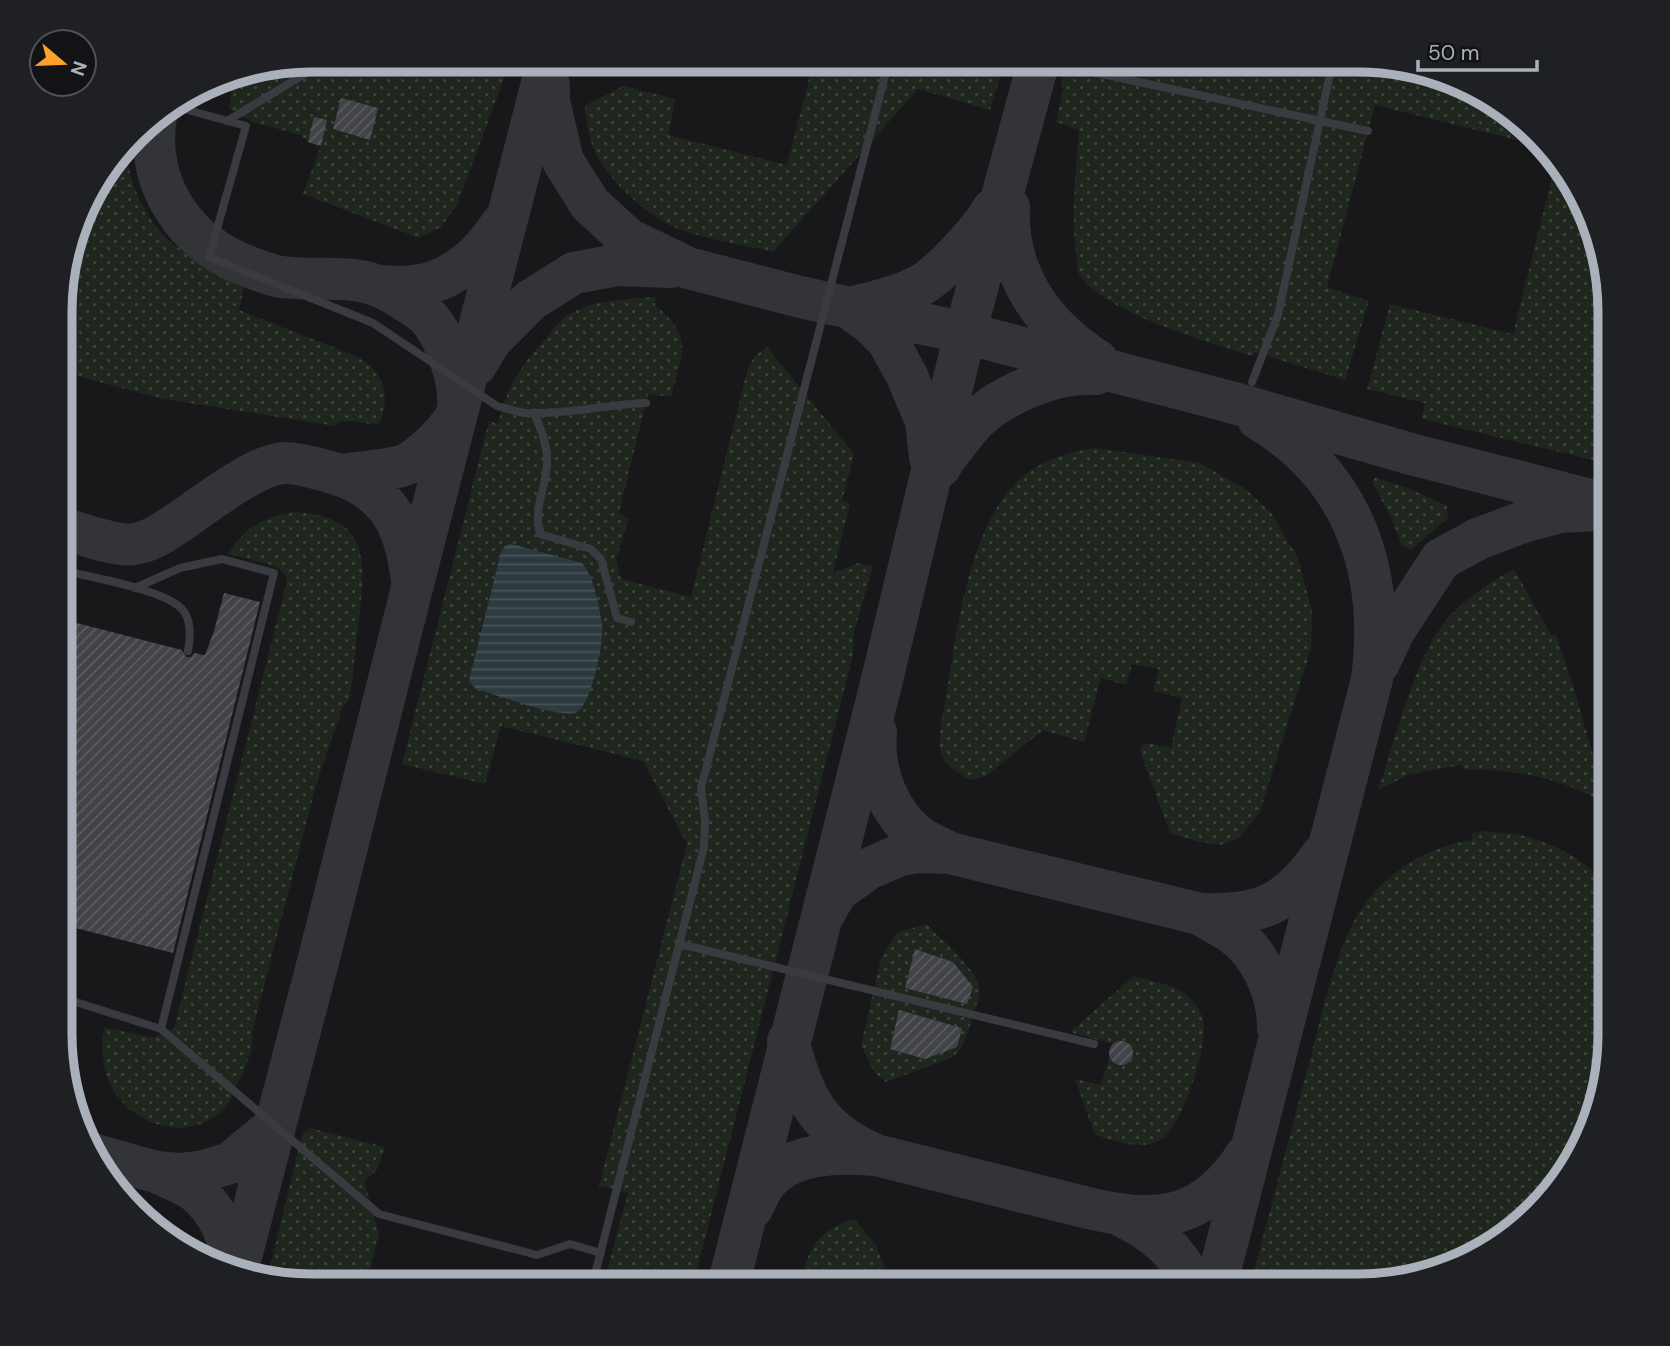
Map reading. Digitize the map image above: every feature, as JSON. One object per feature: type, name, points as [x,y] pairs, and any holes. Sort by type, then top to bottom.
[{"type":"lane","points":[[227,121],[308,72]]},
{"type":"lane","points":[[595,1274],[704,847],[705,820],[701,788],[886,72]]},
{"type":"lane","points":[[1092,72],[1368,131]]},
{"type":"lane","points":[[1252,382],[1278,315],[1330,72]]},
{"type":"lane","points":[[184,109],[246,126],[209,257],[373,323],[497,406],[534,413],[583,412],[620,404],[646,403]]},
{"type":"lane","points":[[534,413],[547,456],[536,520],[540,534],[591,550],[601,559],[617,618],[631,622]]},
{"type":"lane","points":[[135,589],[180,568],[222,559],[274,573],[161,1029]]},
{"type":"lane","points":[[72,573],[169,600],[183,610],[191,634],[188,651]]},
{"type":"lane","points":[[680,944],[1094,1044]]},
{"type":"lane","points":[[72,1001],[161,1029],[379,1214],[537,1255],[570,1244],[601,1252]]},
{"type":"shaded area","points":[[312,72],[507,72],[457,205],[441,227],[419,238],[303,194],[321,146],[308,142],[301,135],[252,122],[229,109],[232,86],[265,76]]},
{"type":"shaded area","points":[[811,72],[1001,72],[990,110],[918,89],[773,252],[679,229],[645,209],[623,189],[598,158],[589,133],[585,106],[623,86],[675,99],[668,135],[787,165]]},
{"type":"shaded area","points":[[1064,72],[1373,72],[1405,76],[1450,90],[1504,121],[1528,143],[1375,105],[1327,287],[1369,301],[1345,380],[1255,352],[1252,356],[1185,334],[1132,313],[1090,287],[1078,272],[1075,238],[1074,192],[1079,130],[1056,122],[1063,89],[1061,87]]},
{"type":"shaded area","points":[[127,159],[134,186],[146,212],[163,234],[189,255],[245,282],[239,310],[363,361],[378,375],[385,403],[379,425],[352,421],[338,422],[336,426],[163,399],[72,375],[72,312],[76,265],[90,220],[104,192]]},
{"type":"shaded area","points":[[1553,172],[1580,220],[1594,265],[1598,297],[1598,461],[1422,419],[1425,403],[1367,389],[1390,304],[1513,334]]},
{"type":"shaded area","points":[[656,297],[655,305],[676,327],[682,346],[671,397],[648,394],[619,513],[629,519],[616,559],[621,579],[691,597],[748,367],[756,355],[767,347],[854,454],[842,501],[850,504],[833,573],[858,563],[873,566],[854,632],[853,655],[696,1274],[606,1274],[628,1193],[599,1186],[687,844],[643,761],[501,726],[485,784],[402,764],[489,421],[498,424],[506,398],[517,376],[566,316],[598,303]]},
{"type":"shaded area","points":[[1095,448],[1200,463],[1248,491],[1271,513],[1298,558],[1312,611],[1311,649],[1260,812],[1239,838],[1221,845],[1170,833],[1142,757],[1141,746],[1149,743],[1171,748],[1182,698],[1153,691],[1159,669],[1132,664],[1126,685],[1101,678],[1084,742],[1043,730],[986,776],[970,780],[950,767],[942,756],[941,724],[961,610],[977,551],[988,525],[1001,501],[1026,474],[1053,458]]},
{"type":"shaded area","points":[[1375,477],[1408,488],[1447,506],[1448,518],[1412,549],[1402,546],[1391,517],[1372,482]]},
{"type":"shaded area","points":[[294,512],[319,515],[337,522],[349,531],[357,544],[362,577],[350,698],[342,708],[316,785],[252,1033],[251,1051],[232,1098],[225,1108],[211,1119],[196,1126],[164,1126],[133,1112],[111,1086],[103,1057],[104,1027],[154,1038],[174,1028],[286,585],[286,576],[279,568],[228,554],[242,536],[256,525],[272,517]]},
{"type":"shaded area","points":[[511,544],[582,563],[593,583],[602,624],[601,644],[592,687],[587,699],[575,713],[555,712],[511,700],[476,689],[469,681],[501,552],[505,546]]},
{"type":"shaded area","points":[[1514,569],[1551,635],[1556,635],[1598,772],[1598,799],[1573,787],[1538,776],[1464,770],[1462,765],[1410,774],[1378,790],[1426,653],[1449,617],[1488,585]]},
{"type":"shaded area","points":[[1486,831],[1516,834],[1549,844],[1583,863],[1598,876],[1598,1049],[1594,1081],[1580,1126],[1558,1167],[1539,1192],[1516,1215],[1478,1242],[1450,1256],[1405,1270],[1373,1274],[1253,1274],[1325,1001],[1337,961],[1353,924],[1372,895],[1396,872],[1425,854],[1472,840],[1472,833]]},
{"type":"shaded area","points":[[926,924],[971,971],[979,986],[978,998],[965,1039],[953,1057],[886,1082],[874,1072],[861,1045],[881,958],[897,933]]},
{"type":"shaded area","points":[[1134,976],[1170,986],[1184,993],[1196,1004],[1203,1020],[1204,1031],[1193,1083],[1178,1118],[1162,1139],[1146,1145],[1129,1144],[1095,1135],[1075,1079],[1101,1085],[1113,1044],[1070,1032]]},
{"type":"shaded area","points":[[310,1128],[385,1147],[377,1170],[364,1181],[379,1234],[369,1274],[297,1274],[269,1271],[302,1135]]},
{"type":"shaded area","points":[[854,1219],[876,1245],[887,1274],[804,1274],[816,1243],[841,1224]]},
{"type":"shaded area","points":[[1061,1270],[1073,1274],[1056,1274]]},
{"type":"building","points":[[341,98],[378,108],[370,140],[333,129]]},
{"type":"building","points":[[314,117],[327,120],[321,146],[308,142]]},
{"type":"building","points":[[224,593],[260,602],[173,953],[72,927],[72,622],[182,650],[186,657],[191,657],[194,653],[205,655]]},
{"type":"building","points":[[915,949],[953,962],[973,987],[967,1004],[905,988]]},
{"type":"building","points":[[899,1010],[962,1028],[957,1047],[925,1059],[890,1049]]},
{"type":"building","points":[[1121,1041],[1130,1044],[1133,1053],[1130,1062],[1121,1065],[1112,1062],[1109,1053],[1112,1044]]},
{"type":"taxiway","points":[[239,1262],[545,72]]},
{"type":"taxiway","points":[[731,1274],[880,688],[965,333],[1036,72]]},
{"type":"taxiway","points":[[549,85],[549,101],[563,161],[590,204],[628,239],[688,268],[800,297],[965,333],[1598,502]]},
{"type":"taxiway","points":[[155,130],[157,166],[164,189],[175,210],[208,244],[228,258],[274,276],[345,279],[374,284],[421,311],[439,334],[450,359],[457,386],[458,409],[452,423],[431,446],[409,463],[342,475]]},
{"type":"taxiway","points":[[1009,207],[1014,254],[1021,276],[1032,296],[1060,332],[1098,361]]},
{"type":"taxiway","points":[[853,307],[897,295],[930,279],[980,228],[993,209]]},
{"type":"taxiway","points":[[380,286],[406,287],[441,279],[476,256],[502,223]]},
{"type":"taxiway","points":[[476,365],[491,340],[531,300],[574,273],[617,265],[670,267]]},
{"type":"taxiway","points":[[849,308],[870,323],[888,341],[907,376],[926,421],[930,458]]},
{"type":"taxiway","points":[[940,467],[975,421],[1015,393],[1064,376],[1096,374]]},
{"type":"taxiway","points":[[1219,1274],[1372,679],[1375,639],[1374,601],[1367,565],[1356,530],[1340,498],[1318,469],[1291,442],[1258,419]]},
{"type":"taxiway","points":[[72,531],[117,543],[141,543],[160,535],[259,470],[284,463],[298,464],[346,478],[367,488],[379,498],[389,509],[402,534],[412,580]]},
{"type":"taxiway","points":[[1379,663],[1394,631],[1441,559],[1478,539],[1523,522],[1560,512],[1596,510]]},
{"type":"taxiway","points":[[876,732],[875,747],[880,777],[892,805],[921,838],[950,853]]},
{"type":"taxiway","points":[[824,914],[837,891],[868,869],[900,855],[918,852],[950,853],[1200,914],[1239,913],[1270,904],[1297,886],[1322,855]]},
{"type":"taxiway","points":[[1200,914],[1240,939],[1258,961],[1275,1000],[1278,1028]]},
{"type":"taxiway","points":[[788,1041],[801,1080],[816,1111],[827,1124],[856,1145],[876,1155],[1088,1208],[1136,1216],[1178,1212],[1214,1193],[1246,1155]]},
{"type":"taxiway","points":[[107,1158],[156,1172],[180,1174],[204,1171],[230,1163],[274,1127]]},
{"type":"taxiway","points":[[752,1208],[769,1179],[791,1163],[834,1154],[875,1155]]},
{"type":"taxiway","points":[[156,1172],[192,1189],[212,1209],[227,1238],[231,1260]]},
{"type":"taxiway","points":[[1122,1216],[1165,1244],[1188,1274]]}]
